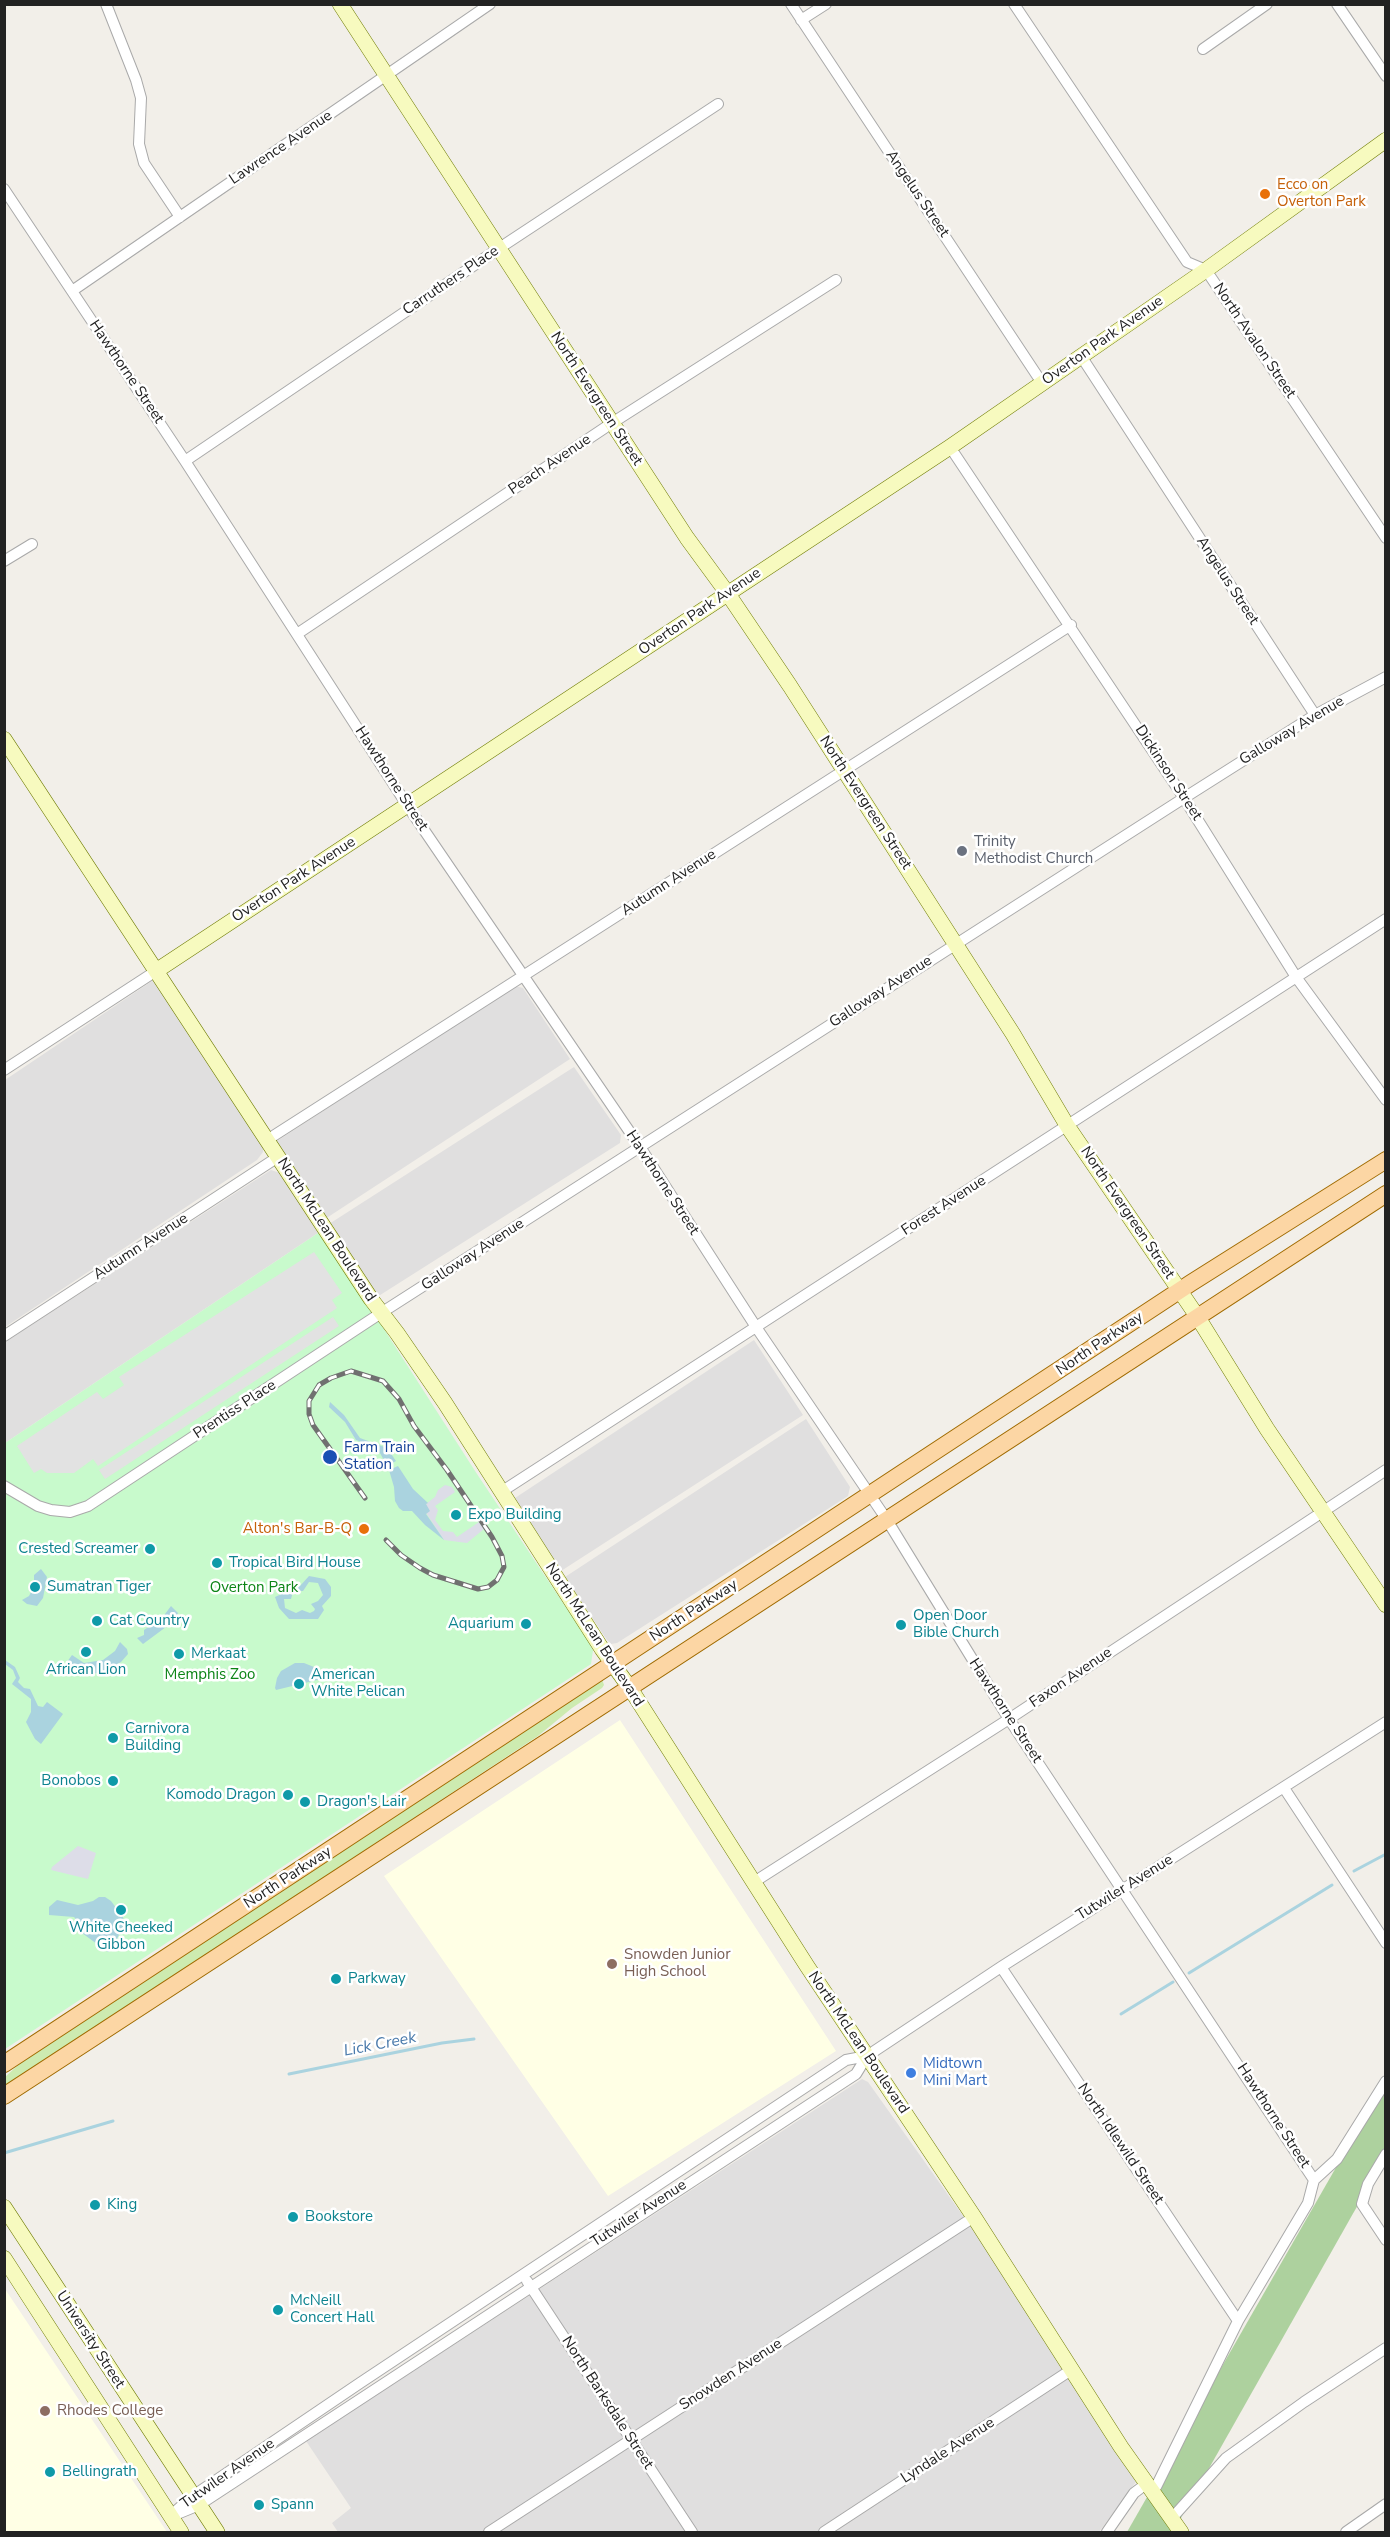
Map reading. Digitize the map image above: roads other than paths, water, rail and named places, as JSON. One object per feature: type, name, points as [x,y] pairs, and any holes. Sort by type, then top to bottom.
[{"type":"main road","name":"North Parkway","points":[[4,2064],[1179,1291],[1386,1160]]},
{"type":"main road","name":"North Parkway","points":[[4,2096],[1386,1194]]},
{"type":"street","points":[[106,4],[141,98],[138,144],[144,163],[180,217]]},
{"type":"street","name":"North Evergreen Street","points":[[340,4],[687,538],[728,594],[843,770],[1068,1127],[1197,1316],[1267,1429],[1386,1605]]},
{"type":"street","name":"Lawrence Avenue","points":[[72,291],[490,4]]},
{"type":"street","name":"Angelus Street","points":[[791,4],[1042,383]]},
{"type":"street","points":[[801,20],[826,4]]},
{"type":"street","name":"North Avalon Street","points":[[1014,4],[1187,262],[1206,270],[1386,538]]},
{"type":"street","points":[[1203,50],[1267,4]]},
{"type":"street","points":[[1338,4],[1386,76]]},
{"type":"street","name":"Carruthers Place","points":[[185,461],[498,249],[718,104]]},
{"type":"street","name":"Overton Park Avenue","points":[[6,1066],[156,971],[950,447],[1206,270],[1386,140]]},
{"type":"street","name":"Hawthorne Street","points":[[4,189],[185,461],[407,805],[640,1147],[756,1327],[869,1497],[887,1520],[1010,1719],[1314,2180]]},
{"type":"street","name":"Peach Avenue","points":[[297,634],[612,423],[836,280]]},
{"type":"street","name":"Angelus Street","points":[[1081,356],[1315,715]]},
{"type":"street","name":"Dickinson Street","points":[[950,447],[1071,625],[1184,798],[1296,977],[1386,1100]]},
{"type":"street","points":[[4,561],[32,544]]},
{"type":"street","name":"Autumn Avenue","points":[[267,1140],[1071,625]]},
{"type":"street","name":"Galloway Avenue","points":[[381,1313],[1315,715],[1386,677]]},
{"type":"street","name":"North McLean Boulevard","points":[[4,739],[381,1313],[439,1395],[630,1688],[799,1955],[974,2217],[1071,2370],[1181,2532]]},
{"type":"street","name":"Forest Avenue","points":[[501,1492],[1386,919]]},
{"type":"street","name":"Autumn Avenue","points":[[4,1336],[278,1157]]},
{"type":"street","name":"Prentiss Place","points":[[4,1486],[38,1506],[51,1510],[70,1512],[88,1506],[381,1313]]},
{"type":"street","name":"Faxon Avenue","points":[[754,1882],[1010,1719],[1386,1470]]},
{"type":"street","name":"Tutwiler Avenue","points":[[196,2500],[360,2383],[522,2273],[846,2060],[867,2056],[1001,1967],[1386,1722]]},
{"type":"street","points":[[1284,1788],[1386,1943]]},
{"type":"street","name":"North Idlewild Street","points":[[1001,1967],[1238,2321]]},
{"type":"street","name":"Tutwiler Avenue","points":[[170,2516],[367,2394],[698,2175],[856,2074],[867,2056]]},
{"type":"street","points":[[1107,2532],[1134,2493],[1150,2488],[1238,2321],[1308,2203],[1314,2180],[1337,2159],[1386,2082]]},
{"type":"street","points":[[1386,2154],[1368,2184],[1362,2204],[1386,2240]]},
{"type":"street","points":[[690,2163],[698,2175]]},
{"type":"street","name":"University Street","points":[[4,2207],[217,2532]]},
{"type":"street","name":"Snowden Avenue","points":[[489,2532],[974,2217]]},
{"type":"street","name":"University Street","points":[[4,2258],[181,2532]]},
{"type":"street","name":"North Barksdale Street","points":[[522,2273],[692,2532]]},
{"type":"street","points":[[51,2330],[74,2316]]},
{"type":"street","points":[[440,2329],[447,2341]]},
{"type":"street","points":[[65,2352],[88,2337]]},
{"type":"street","points":[[1172,2517],[1226,2458],[1304,2402],[1386,2348]]},
{"type":"street","name":"Lyndale Avenue","points":[[824,2532],[1071,2370]]},
{"type":"street","points":[[360,2383],[367,2394]]},
{"type":"street","points":[[1346,2532],[1386,2504]]},
{"type":"water","points":[[330,1402],[344,1415],[360,1438],[387,1448],[396,1461],[387,1466],[380,1453],[371,1446],[356,1440],[345,1422],[329,1407]]},
{"type":"water","points":[[398,1466],[413,1489],[428,1503],[426,1504],[430,1511],[426,1514],[444,1540],[412,1511],[403,1511],[399,1508],[395,1501],[389,1470]]},
{"type":"water","points":[[41,1569],[47,1577],[43,1598],[37,1606],[27,1604],[22,1600],[29,1596],[34,1586],[34,1575]]},
{"type":"water","points":[[309,1576],[325,1579],[331,1587],[331,1596],[322,1606],[324,1610],[318,1619],[289,1619],[279,1608],[275,1597],[288,1591],[289,1585],[297,1583],[300,1586]],"holes":[[[309,1582],[318,1583],[323,1595],[311,1604],[314,1611],[310,1613],[302,1610],[296,1613],[285,1608],[284,1599],[291,1599],[293,1591],[303,1591]]]},
{"type":"water","points":[[171,1606],[178,1613],[176,1617],[143,1644],[137,1638],[144,1635],[144,1630],[162,1618]]},
{"type":"water","points":[[120,1642],[127,1649],[128,1654],[121,1662],[101,1673],[84,1674],[67,1662],[72,1655],[84,1663],[103,1660],[115,1651]]},
{"type":"water","points":[[5,1660],[15,1667],[20,1678],[18,1682],[24,1688],[30,1689],[38,1706],[43,1707],[47,1702],[63,1714],[41,1744],[35,1739],[26,1722],[31,1712],[31,1699],[12,1684],[16,1678],[13,1670],[5,1664]]},
{"type":"water","points":[[295,1663],[304,1663],[314,1667],[320,1673],[321,1679],[276,1690],[277,1678],[281,1671]]},
{"type":"water","points":[[105,1897],[111,1901],[123,1917],[124,1924],[116,1941],[118,1946],[108,1952],[82,1933],[80,1924],[74,1917],[49,1915],[49,1907],[57,1900],[78,1905]]},
{"type":"waterway","points":[[1354,1871],[1386,1854]]},
{"type":"waterway","points":[[1189,1973],[1332,1885]]},
{"type":"waterway","points":[[1121,2014],[1173,1982]]},
{"type":"waterway","name":"Lick Creek","points":[[289,2074],[442,2043],[474,2039]]},
{"type":"waterway","points":[[4,2153],[113,2121]]},
{"type":"railway","points":[[365,1498],[313,1425],[309,1414],[309,1401],[319,1385],[351,1371],[383,1381],[399,1399],[414,1426],[492,1537],[502,1556],[504,1567],[497,1580],[488,1587],[478,1589],[433,1575],[401,1555],[386,1540]]},
{"type":"place","name":"Ecco on Overton Park","points":[[1265,194]]},
{"type":"place","name":"Trinity Methodist Church","points":[[962,851]]},
{"type":"place","name":"Farm Train Station","points":[[330,1457]]},
{"type":"place","name":"Expo Building","points":[[456,1515]]},
{"type":"place","name":"Alton's Bar-B-Q","points":[[364,1529]]},
{"type":"place","name":"Crested Screamer","points":[[150,1549]]},
{"type":"place","name":"Tropical Bird House","points":[[217,1563]]},
{"type":"place","name":"Sumatran Tiger","points":[[35,1587]]},
{"type":"place","name":"Cat Country","points":[[97,1621]]},
{"type":"place","name":"Aquarium","points":[[526,1624]]},
{"type":"place","name":"Open Door Bible Church","points":[[901,1625]]},
{"type":"place","name":"African Lion","points":[[86,1652]]},
{"type":"place","name":"Merkaat","points":[[179,1654]]},
{"type":"place","name":"American White Pelican","points":[[299,1684]]},
{"type":"place","name":"Carnivora Building","points":[[113,1738]]},
{"type":"place","name":"Bonobos","points":[[113,1781]]},
{"type":"place","name":"Komodo Dragon","points":[[288,1795]]},
{"type":"place","name":"Dragon's Lair","points":[[305,1802]]},
{"type":"place","name":"White Cheeked Gibbon","points":[[121,1910]]},
{"type":"place","name":"Snowden Junior High School","points":[[612,1964]]},
{"type":"place","name":"Parkway","points":[[336,1979]]},
{"type":"place","name":"Midtown Mini Mart","points":[[911,2073]]},
{"type":"place","name":"King","points":[[95,2205]]},
{"type":"place","name":"Bookstore","points":[[293,2217]]},
{"type":"place","name":"McNeill Concert Hall","points":[[278,2310]]},
{"type":"place","name":"Rhodes College","points":[[45,2411]]},
{"type":"place","name":"Bellingrath","points":[[50,2472]]},
{"type":"place","name":"Spann","points":[[259,2505]]},
{"type":"park label","name":"Overton Park","points":[[254,1588]]},
{"type":"park label","name":"Memphis Zoo","points":[[210,1675]]}]
